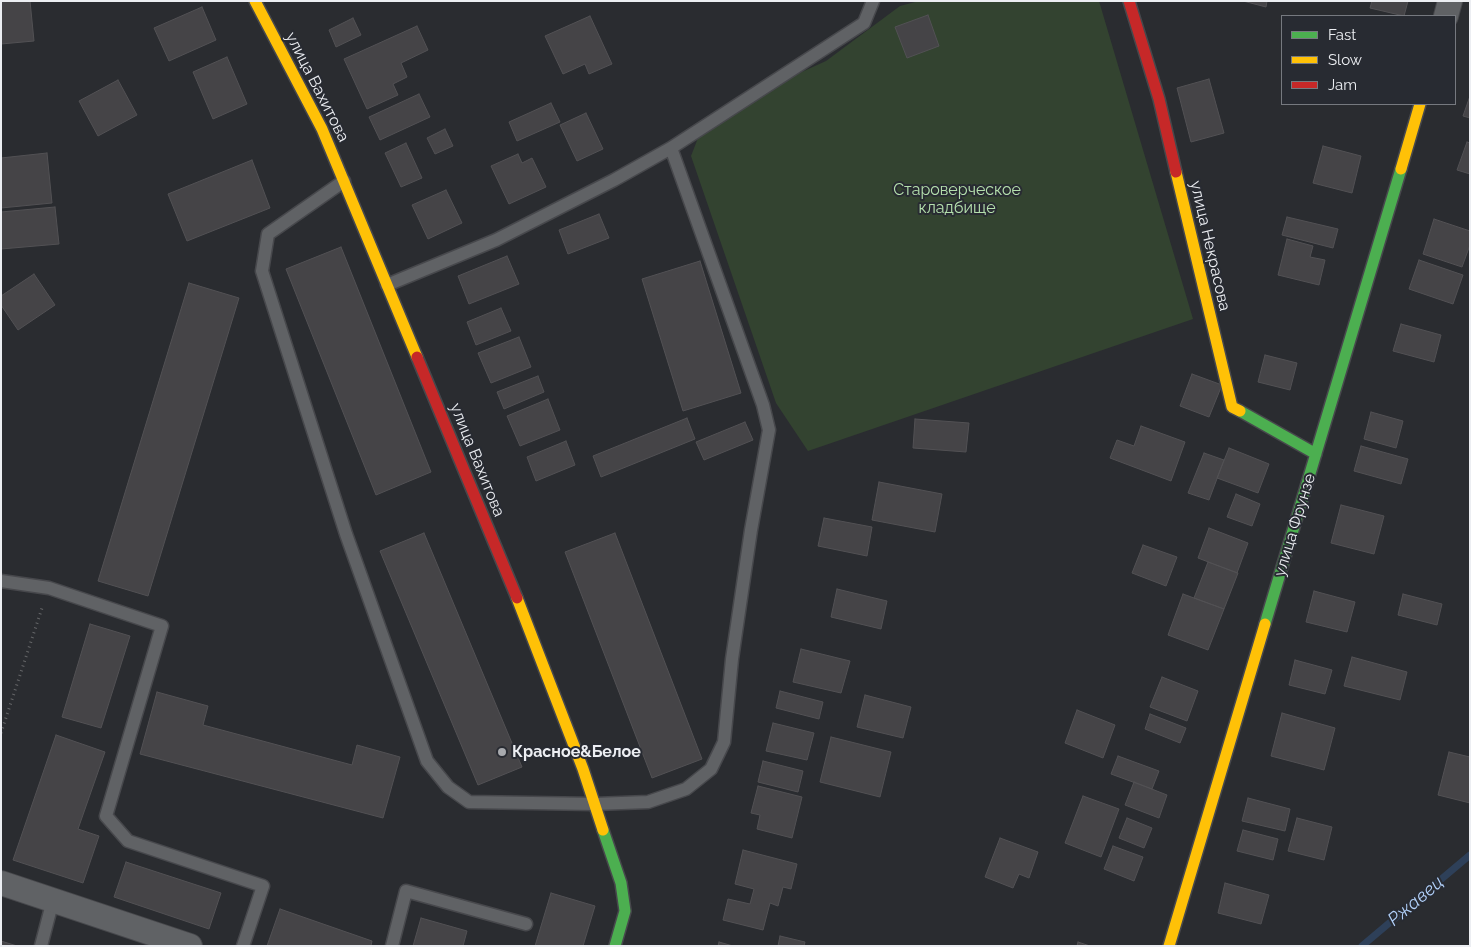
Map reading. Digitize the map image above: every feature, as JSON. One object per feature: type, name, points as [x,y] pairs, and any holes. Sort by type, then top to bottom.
[{"type":"street","name":"улица Вахитова","points":[[255,1],[322,129],[513,588],[595,804],[621,883],[625,912],[615,946]]},
{"type":"street","name":"улица Некрасова","points":[[1129,1],[1159,100],[1232,407],[1316,454]]},
{"type":"street","points":[[1446,15],[1450,1]]},
{"type":"street","name":"улица Фрунзе","points":[[1169,946],[1420,105]]},
{"type":"street","points":[[1,882],[190,946]]},
{"type":"lane","points":[[387,285],[496,240],[614,180],[670,148],[864,23],[873,1]]},
{"type":"lane","points":[[344,181],[268,234],[262,270],[346,534],[427,761],[448,787],[469,802],[595,804],[648,802],[686,789],[711,770],[724,742],[732,660],[751,530],[769,430],[763,405],[670,148]]},
{"type":"lane","points":[[1,581],[49,588],[162,626],[106,816],[128,841],[262,886],[243,946]]},
{"type":"lane","points":[[392,946],[406,891],[526,924]]},
{"type":"lane","points":[[41,946],[53,900]]},
{"type":"path","points":[[1,733],[49,588]]},
{"type":"green space","name":"Староверческое кладбище","points":[[919,1],[1099,1],[1193,319],[808,451],[776,403],[691,156],[703,125],[729,105],[826,61],[900,6]]},
{"type":"building","points":[[1,1],[30,1],[34,41],[1,44]]},
{"type":"building","points":[[1243,1],[1267,1],[1266,7]]},
{"type":"building","points":[[1372,1],[1408,1],[1404,15],[1370,8]]},
{"type":"building","points":[[202,7],[216,40],[169,61],[154,28]]},
{"type":"building","points":[[928,15],[939,46],[907,58],[895,27]]},
{"type":"building","points":[[590,16],[612,64],[589,74],[585,64],[563,74],[545,36]]},
{"type":"building","points":[[353,18],[361,35],[336,47],[329,30]]},
{"type":"building","points":[[417,26],[428,50],[401,63],[407,77],[393,84],[398,95],[367,109],[344,59]]},
{"type":"building","points":[[227,57],[247,104],[213,119],[193,72]]},
{"type":"building","points":[[1209,79],[1224,133],[1191,142],[1177,88]]},
{"type":"building","points":[[118,80],[137,115],[98,136],[79,101]]},
{"type":"building","points":[[419,94],[430,117],[380,140],[369,117]]},
{"type":"building","points":[[1470,96],[1470,118],[1463,116]]},
{"type":"building","points":[[551,103],[560,122],[517,141],[509,122]]},
{"type":"building","points":[[586,113],[603,149],[577,161],[560,125]]},
{"type":"building","points":[[445,129],[453,146],[435,154],[427,138]]},
{"type":"building","points":[[1467,142],[1470,143],[1470,174],[1457,170]]},
{"type":"building","points":[[406,143],[422,178],[401,187],[385,153]]},
{"type":"building","points":[[1323,146],[1361,156],[1352,193],[1313,183]]},
{"type":"building","points":[[47,153],[52,203],[1,208],[1,158]]},
{"type":"building","points":[[518,154],[522,163],[532,158],[546,187],[509,204],[491,166]]},
{"type":"building","points":[[252,160],[270,208],[187,241],[168,194]]},
{"type":"building","points":[[446,190],[462,223],[428,239],[412,205]]},
{"type":"building","points":[[55,207],[59,244],[1,249],[1,212]]},
{"type":"building","points":[[599,214],[609,238],[568,254],[559,230]]},
{"type":"building","points":[[1287,217],[1338,229],[1333,248],[1282,235]]},
{"type":"building","points":[[1434,219],[1470,231],[1470,245],[1462,267],[1423,254]]},
{"type":"building","points":[[1287,239],[1313,246],[1310,257],[1325,260],[1319,285],[1278,275]]},
{"type":"building","points":[[341,247],[431,472],[376,495],[286,269]]},
{"type":"building","points":[[507,256],[519,284],[469,304],[458,276]]},
{"type":"building","points":[[1419,260],[1463,275],[1453,304],[1409,289]]},
{"type":"building","points":[[700,261],[741,393],[683,411],[642,279]]},
{"type":"building","points":[[34,274],[55,305],[18,330],[1,305],[1,296]]},
{"type":"building","points":[[189,283],[239,298],[148,596],[98,581]]},
{"type":"building","points":[[501,308],[511,331],[476,345],[467,322]]},
{"type":"building","points":[[1401,324],[1441,335],[1434,362],[1393,351]]},
{"type":"building","points":[[519,337],[531,367],[491,383],[478,353]]},
{"type":"building","points":[[1265,355],[1297,363],[1290,390],[1258,382]]},
{"type":"building","points":[[1192,374],[1222,385],[1209,417],[1180,406]]},
{"type":"building","points":[[538,376],[544,392],[504,409],[497,392]]},
{"type":"building","points":[[548,399],[560,430],[520,446],[507,416]]},
{"type":"building","points":[[1371,412],[1403,421],[1396,448],[1364,439]]},
{"type":"building","points":[[687,418],[695,439],[601,477],[593,456]]},
{"type":"building","points":[[915,419],[969,423],[966,452],[913,448]]},
{"type":"building","points":[[745,422],[753,440],[704,460],[696,442]]},
{"type":"building","points":[[1141,426],[1185,442],[1171,481],[1110,458],[1117,440],[1134,446]]},
{"type":"building","points":[[566,441],[575,465],[536,481],[527,457]]},
{"type":"building","points":[[1361,446],[1408,459],[1401,484],[1354,471]]},
{"type":"building","points":[[1229,448],[1269,464],[1258,493],[1217,478]]},
{"type":"building","points":[[1204,453],[1224,460],[1209,500],[1188,493]]},
{"type":"building","points":[[879,482],[942,494],[935,532],[872,520]]},
{"type":"building","points":[[1236,494],[1260,504],[1252,526],[1227,517]]},
{"type":"building","points":[[1341,505],[1384,516],[1374,554],[1331,543]]},
{"type":"building","points":[[824,518],[872,527],[867,556],[818,546]]},
{"type":"building","points":[[1209,528],[1248,543],[1237,573],[1198,558]]},
{"type":"building","points":[[424,533],[522,767],[478,785],[380,551]]},
{"type":"building","points":[[615,533],[702,759],[652,778],[565,552]]},
{"type":"building","points":[[1143,545],[1177,557],[1166,586],[1132,573]]},
{"type":"building","points":[[1208,562],[1238,573],[1224,609],[1194,598]]},
{"type":"building","points":[[837,589],[887,601],[881,629],[831,617]]},
{"type":"building","points":[[1314,591],[1355,602],[1347,632],[1306,622]]},
{"type":"building","points":[[1183,594],[1224,609],[1208,650],[1168,635]]},
{"type":"building","points":[[1403,594],[1442,604],[1437,625],[1398,615]]},
{"type":"building","points":[[90,624],[130,636],[101,728],[62,717]]},
{"type":"building","points":[[801,649],[850,661],[841,693],[793,682]]},
{"type":"building","points":[[1352,657],[1407,672],[1400,700],[1344,686]]},
{"type":"building","points":[[1295,660],[1332,670],[1325,694],[1289,685]]},
{"type":"building","points":[[1162,677],[1198,691],[1187,721],[1150,707]]},
{"type":"building","points":[[780,691],[823,702],[819,719],[776,708]]},
{"type":"building","points":[[157,692],[208,706],[203,725],[352,765],[357,745],[400,757],[383,818],[140,754]]},
{"type":"building","points":[[865,695],[911,707],[903,738],[857,727]]},
{"type":"building","points":[[1077,710],[1115,725],[1103,758],[1065,743]]},
{"type":"building","points":[[1282,713],[1335,728],[1324,770],[1271,756]]},
{"type":"building","points":[[1150,714],[1186,728],[1180,743],[1145,729]]},
{"type":"building","points":[[773,723],[814,733],[807,760],[766,751]]},
{"type":"building","points":[[56,735],[105,752],[78,829],[99,836],[83,883],[13,860]]},
{"type":"building","points":[[831,737],[891,752],[880,797],[820,782]]},
{"type":"building","points":[[1449,752],[1470,757],[1470,803],[1438,795]]},
{"type":"building","points":[[1118,756],[1159,771],[1152,789],[1111,774]]},
{"type":"building","points":[[763,761],[803,771],[798,792],[758,782]]},
{"type":"building","points":[[1134,782],[1167,795],[1159,818],[1125,805]]},
{"type":"building","points":[[758,786],[802,797],[792,838],[757,829],[760,815],[751,813]]},
{"type":"building","points":[[1083,796],[1119,809],[1101,857],[1065,843]]},
{"type":"building","points":[[1248,798],[1290,809],[1285,831],[1242,821]]},
{"type":"building","points":[[1127,818],[1152,828],[1144,848],[1119,838]]},
{"type":"building","points":[[1297,818],[1332,827],[1324,860],[1288,851]]},
{"type":"building","points":[[1243,830],[1278,839],[1273,860],[1237,851]]},
{"type":"building","points":[[1000,838],[1038,852],[1029,878],[1019,874],[1013,888],[985,877]]},
{"type":"building","points":[[1113,846],[1143,857],[1134,881],[1104,869]]},
{"type":"building","points":[[743,850],[797,864],[791,889],[783,887],[778,906],[770,903],[763,930],[723,920],[728,899],[750,904],[754,889],[735,884]]},
{"type":"building","points":[[126,862],[221,893],[209,929],[114,897]]},
{"type":"building","points":[[1225,883],[1269,895],[1261,924],[1218,913]]},
{"type":"building","points":[[551,893],[595,906],[583,946],[535,946]]},
{"type":"building","points":[[280,909],[372,941],[371,946],[267,946]]},
{"type":"building","points":[[421,918],[467,931],[463,946],[413,946]]},
{"type":"building","points":[[780,936],[805,942],[804,946],[778,946]]},
{"type":"building","points":[[1,941],[17,946],[1,946]]},
{"type":"building","points":[[719,942],[733,946],[718,946]]},
{"type":"building","points":[[1078,942],[1090,946],[1077,946]]},
{"type":"waterway","name":"Ржавец","points":[[1362,946],[1470,855]]},
{"type":"traffic: fast","points":[[1265,624],[1401,169]]},
{"type":"traffic: fast","points":[[1240,411],[1316,454]]},
{"type":"traffic: fast","points":[[603,830],[621,883],[625,911],[615,946]]},
{"type":"traffic: slow","points":[[255,1],[322,129],[417,357]]},
{"type":"traffic: slow","points":[[1401,169],[1420,105]]},
{"type":"traffic: slow","points":[[1176,172],[1232,407],[1240,411]]},
{"type":"traffic: slow","points":[[517,598],[583,769],[603,830]]},
{"type":"traffic: slow","points":[[1169,946],[1265,624]]},
{"type":"traffic: jam","points":[[1129,1],[1159,99],[1176,172]]},
{"type":"traffic: jam","points":[[417,357],[517,598]]},
{"type":"place","name":"Красное&Белое","points":[[502,752]]}]
